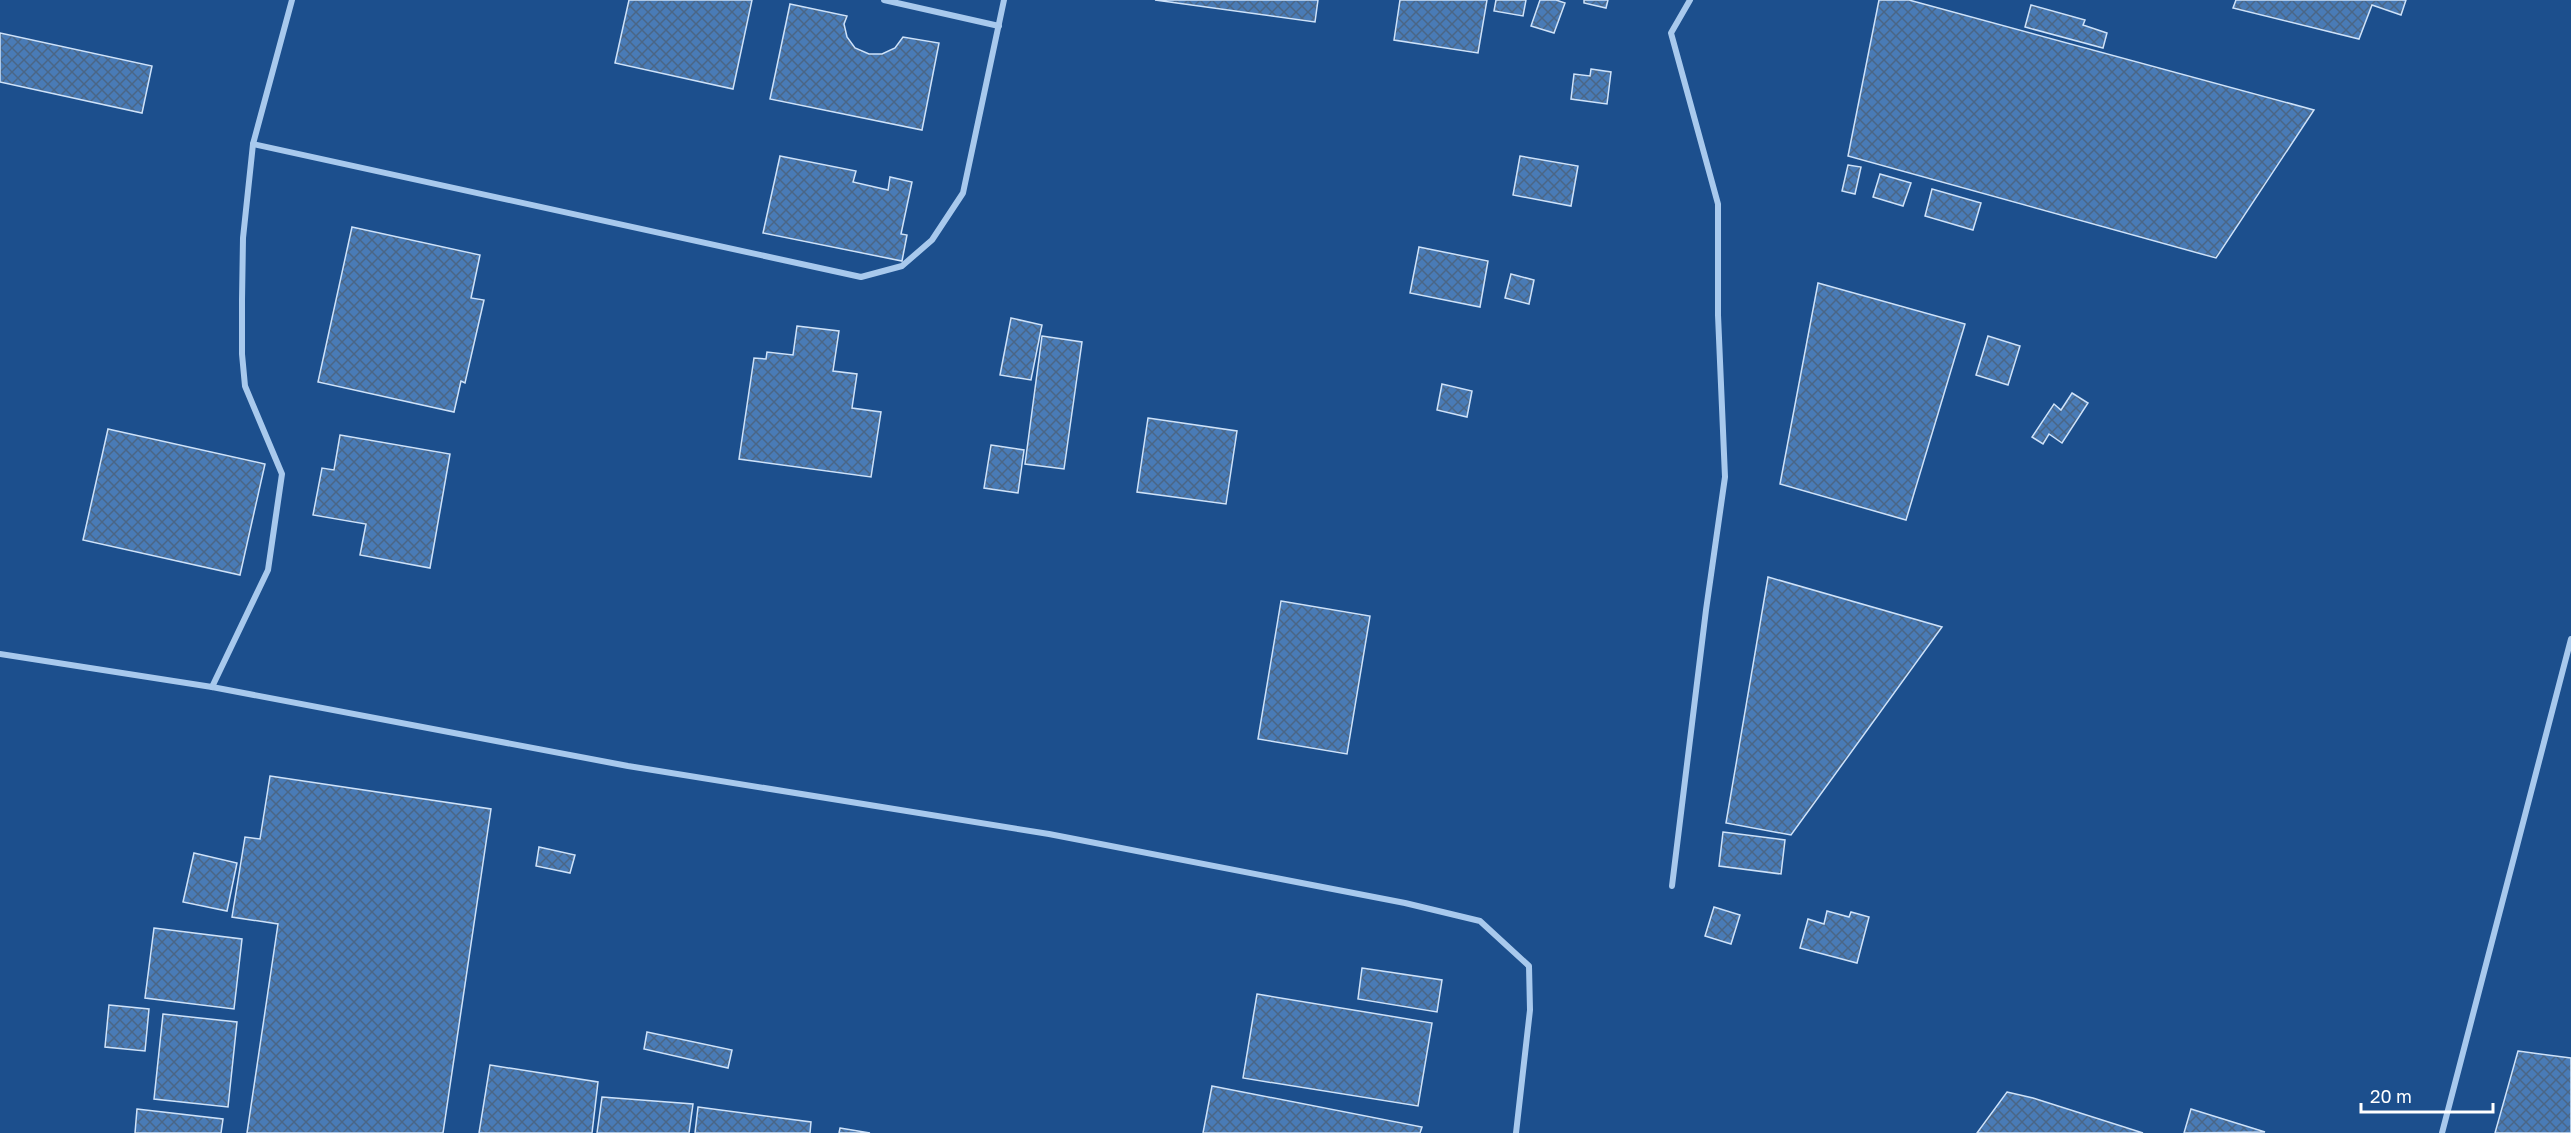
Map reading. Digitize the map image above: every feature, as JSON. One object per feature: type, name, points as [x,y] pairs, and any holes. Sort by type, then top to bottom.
[{"type":"street","points":[[212,687],[268,570],[282,474],[245,386],[242,354],[243,238],[254,144],[292,0]]},
{"type":"street","points":[[884,0],[999,26]]},
{"type":"street","points":[[254,144],[861,277],[902,266],[932,240],[963,193],[1004,0]]},
{"type":"street","points":[[1672,886],[1704,621],[1725,477],[1718,315],[1718,204],[1671,33],[1690,0]]},
{"type":"street","points":[[2442,1133],[2571,639]]},
{"type":"street","points":[[0,654],[212,687],[628,766],[1049,834],[1405,903],[1480,921],[1529,966],[1530,1010],[1516,1133]]},
{"type":"building","points":[[629,0],[752,0],[733,89],[615,63]]},
{"type":"building","points":[[1155,0],[1318,0],[1315,22]]},
{"type":"building","points":[[1400,0],[1487,0],[1478,53],[1394,40]]},
{"type":"building","points":[[1496,0],[1526,0],[1523,16],[1494,11]]},
{"type":"building","points":[[1540,0],[1556,0],[1565,3],[1554,33],[1531,26]]},
{"type":"building","points":[[1584,0],[1608,0],[1606,8],[1584,3]]},
{"type":"building","points":[[1879,0],[1909,0],[2314,110],[2216,258],[1848,156]]},
{"type":"building","points":[[2236,0],[2406,0],[2401,15],[2372,5],[2359,39],[2233,8]]},
{"type":"building","points":[[790,4],[847,16],[844,24],[847,37],[855,48],[869,54],[882,54],[895,48],[903,37],[939,43],[922,130],[770,99]]},
{"type":"building","points":[[2031,5],[2085,20],[2083,25],[2107,33],[2103,48],[2025,27]]},
{"type":"building","points":[[0,33],[152,66],[142,113],[0,82]]},
{"type":"building","points":[[1591,69],[1611,72],[1607,104],[1571,99],[1574,74],[1590,76]]},
{"type":"building","points":[[780,156],[856,171],[853,182],[888,190],[890,177],[912,182],[901,234],[907,235],[902,261],[763,233]]},
{"type":"building","points":[[1520,156],[1578,166],[1571,206],[1513,195]]},
{"type":"building","points":[[1848,165],[1861,167],[1855,194],[1842,191]]},
{"type":"building","points":[[1880,174],[1911,183],[1903,206],[1873,197]]},
{"type":"building","points":[[1932,189],[1981,203],[1973,230],[1925,216]]},
{"type":"building","points":[[352,227],[480,255],[471,298],[484,300],[465,383],[461,381],[454,412],[318,382]]},
{"type":"building","points":[[1419,247],[1488,261],[1480,307],[1410,293]]},
{"type":"building","points":[[1511,274],[1534,280],[1529,304],[1505,298]]},
{"type":"building","points":[[1818,283],[1965,324],[1906,520],[1780,484]]},
{"type":"building","points":[[1011,318],[1042,325],[1031,380],[1000,375]]},
{"type":"building","points":[[797,326],[839,331],[833,371],[857,374],[852,408],[881,412],[871,477],[739,459],[754,358],[766,359],[767,352],[793,355]]},
{"type":"building","points":[[1042,336],[1082,342],[1064,469],[1025,464]]},
{"type":"building","points":[[1988,336],[2020,346],[2008,385],[1976,375]]},
{"type":"building","points":[[1442,384],[1472,391],[1467,417],[1437,410]]},
{"type":"building","points":[[2072,393],[2088,403],[2062,443],[2049,434],[2043,444],[2032,437],[2054,404],[2061,410]]},
{"type":"building","points":[[1148,418],[1237,431],[1226,504],[1137,492]]},
{"type":"building","points":[[108,429],[265,464],[240,575],[83,540]]},
{"type":"building","points":[[340,435],[450,454],[430,568],[360,555],[366,524],[313,515],[322,468],[334,470]]},
{"type":"building","points":[[991,445],[1024,450],[1018,493],[984,488]]},
{"type":"building","points":[[1768,577],[1942,627],[1791,835],[1726,823]]},
{"type":"building","points":[[1281,601],[1370,616],[1347,754],[1258,739]]},
{"type":"building","points":[[270,776],[491,809],[443,1133],[247,1133],[278,924],[232,917],[245,837],[260,839]]},
{"type":"building","points":[[1723,832],[1785,840],[1781,874],[1719,866]]},
{"type":"building","points":[[539,847],[575,855],[570,873],[536,866]]},
{"type":"building","points":[[194,853],[237,863],[227,911],[183,902]]},
{"type":"building","points":[[1714,907],[1740,915],[1731,944],[1705,936]]},
{"type":"building","points":[[1827,911],[1849,917],[1851,912],[1869,917],[1857,963],[1800,948],[1808,919],[1824,924]]},
{"type":"building","points":[[154,928],[242,939],[234,1009],[145,998]]},
{"type":"building","points":[[1362,968],[1442,980],[1437,1012],[1358,999]]},
{"type":"building","points":[[1257,994],[1432,1023],[1418,1106],[1243,1078]]},
{"type":"building","points":[[109,1005],[149,1009],[145,1051],[105,1047]]},
{"type":"building","points":[[163,1014],[237,1022],[228,1107],[154,1099]]},
{"type":"building","points":[[647,1032],[732,1050],[728,1068],[644,1049]]},
{"type":"building","points":[[2518,1051],[2571,1058],[2571,1133],[2495,1133]]},
{"type":"building","points":[[490,1065],[598,1082],[592,1133],[479,1133]]},
{"type":"building","points":[[1212,1086],[1422,1127],[1420,1133],[1203,1133]]},
{"type":"building","points":[[2007,1092],[2033,1098],[2143,1133],[1977,1133]]},
{"type":"building","points":[[602,1097],[693,1104],[689,1133],[597,1133]]},
{"type":"building","points":[[698,1107],[811,1122],[810,1133],[695,1133]]},
{"type":"building","points":[[137,1109],[223,1119],[221,1133],[135,1133]]},
{"type":"building","points":[[2191,1109],[2265,1132],[2184,1133]]},
{"type":"building","points":[[840,1128],[870,1133],[839,1133]]}]
